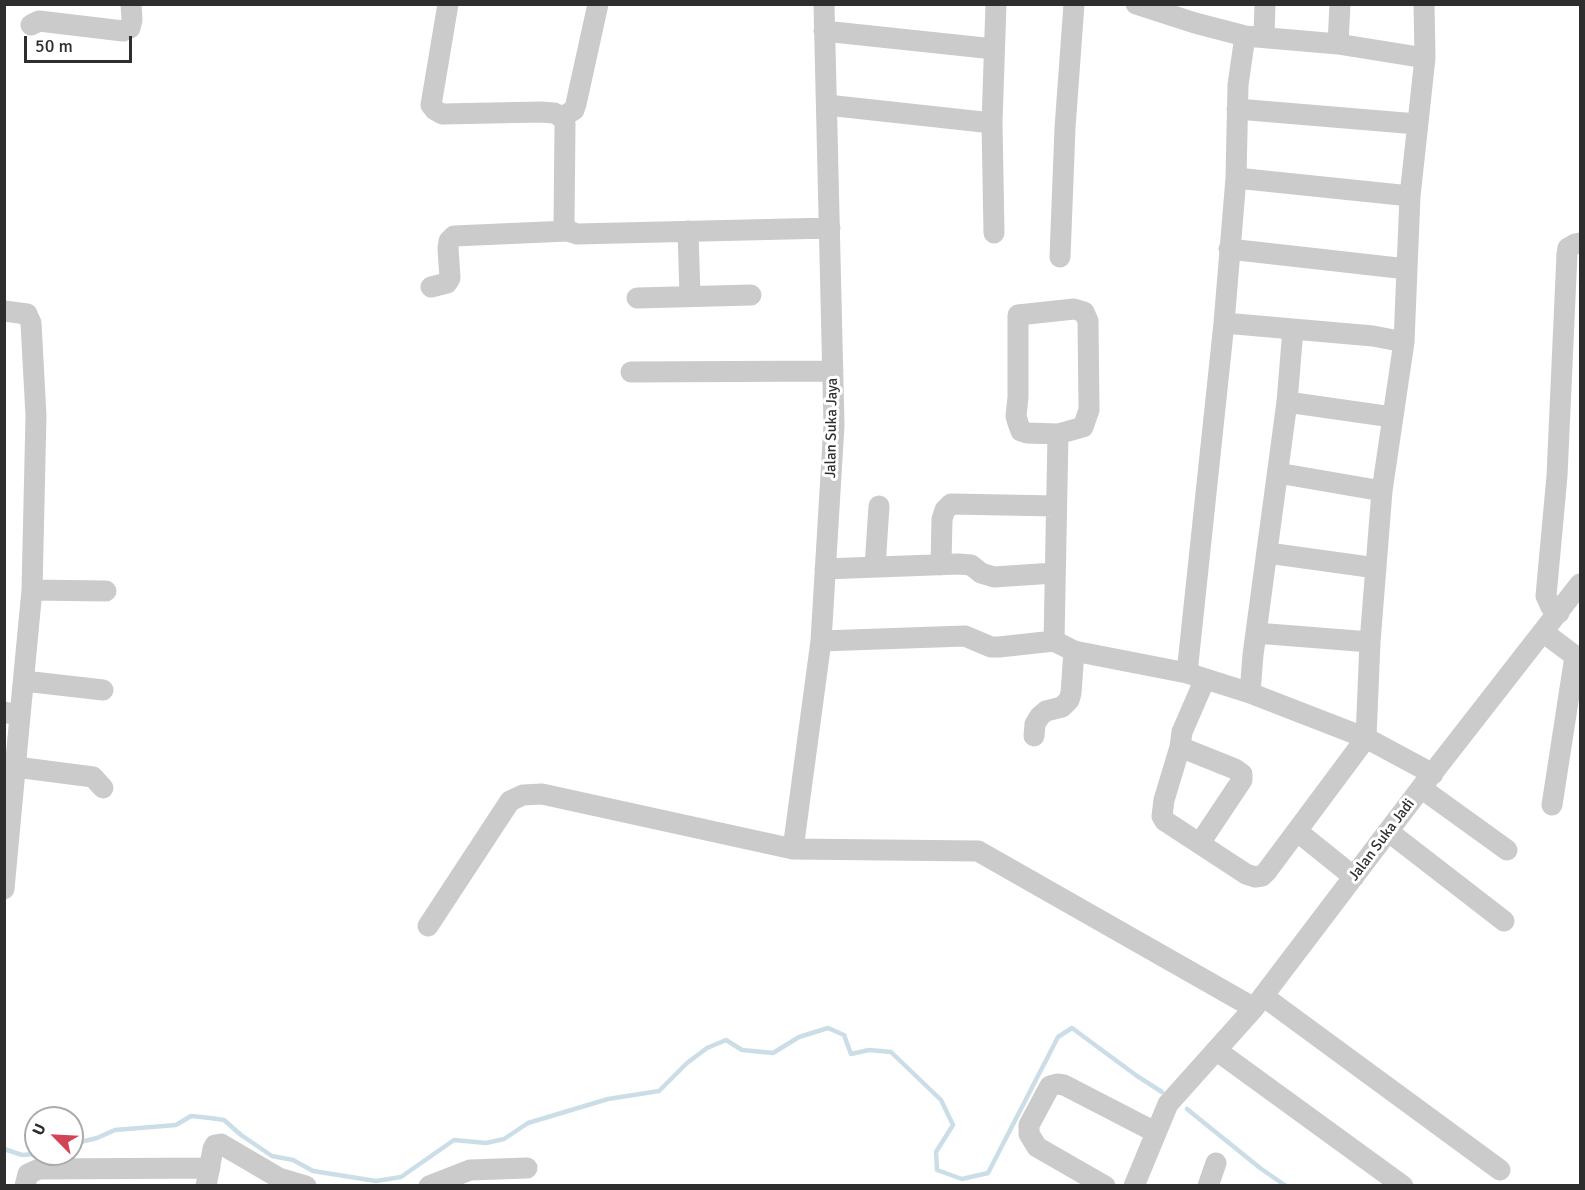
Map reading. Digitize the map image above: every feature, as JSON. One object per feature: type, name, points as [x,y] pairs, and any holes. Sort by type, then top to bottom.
[{"type":"street","points":[[31,25],[39,21],[123,31],[130,28],[131,4]]},
{"type":"street","points":[[448,4],[431,105],[442,114],[541,112],[554,113],[562,117],[565,124],[564,223],[568,231]]},
{"type":"street","points":[[562,117],[574,110],[576,104],[598,4]]},
{"type":"street","name":"Jalan Suka Jaya","points":[[794,849],[821,641],[834,424],[824,4]]},
{"type":"street","points":[[994,233],[992,123],[996,4]]},
{"type":"street","points":[[1060,257],[1065,128],[1074,4]]},
{"type":"street","points":[[1136,4],[1195,23],[1254,36],[1338,44],[1425,58]]},
{"type":"street","points":[[1265,4],[1238,85],[1236,178],[1196,676],[1180,747],[1164,800],[1162,816],[1246,874],[1255,877],[1262,876],[1267,871],[1298,832],[1365,738],[1382,491],[1404,342],[1410,196],[1425,58],[1424,4]]},
{"type":"street","points":[[1338,44],[1340,4]]},
{"type":"street","points":[[824,31],[994,49]]},
{"type":"street","points":[[827,105],[992,123]]},
{"type":"street","points":[[1237,109],[1417,124]]},
{"type":"street","points":[[1236,178],[1410,196]]},
{"type":"street","points":[[430,287],[447,283],[450,278],[448,248],[449,241],[454,236],[568,231],[577,234],[830,228]]},
{"type":"street","points":[[688,231],[690,297]]},
{"type":"street","points":[[1559,613],[1551,607],[1546,596],[1557,477],[1567,254],[1568,248],[1581,243]]},
{"type":"street","points":[[1229,249],[1407,269]]},
{"type":"street","points":[[637,298],[751,295]]},
{"type":"street","points":[[1074,309],[1084,312],[1088,321],[1089,410],[1083,427],[1058,434],[1027,433],[1021,431],[1018,423],[1016,416],[1018,315],[1074,309]]},
{"type":"street","points":[[4,311],[27,314],[31,323],[36,416],[32,590],[24,681],[12,714],[16,767],[9,792],[4,889]]},
{"type":"street","points":[[1224,323],[1373,336],[1404,342]]},
{"type":"street","points":[[1250,693],[1287,402],[1293,329]]},
{"type":"street","points":[[631,372],[833,370]]},
{"type":"street","points":[[1287,402],[1392,417]]},
{"type":"street","points":[[1053,640],[1058,434]]},
{"type":"street","points":[[1278,473],[1382,491]]},
{"type":"street","points":[[941,565],[942,519],[945,510],[951,504],[1056,506]]},
{"type":"street","points":[[875,567],[879,506]]},
{"type":"street","points":[[1268,553],[1376,568]]},
{"type":"street","points":[[825,569],[941,565],[971,566],[981,573],[994,577],[1054,573]]},
{"type":"street","name":"Jalan Suka Jadi","points":[[1134,1185],[1155,1132],[1173,1098],[1259,1002],[1581,584]]},
{"type":"street","points":[[32,590],[106,591]]},
{"type":"street","points":[[1543,632],[1578,656],[1552,805]]},
{"type":"street","points":[[1256,633],[1370,642]]},
{"type":"street","points":[[821,641],[965,636],[991,647],[999,647],[1053,640],[1074,651],[1196,676],[1250,693],[1365,738],[1427,781],[1507,850]]},
{"type":"street","points":[[1034,736],[1035,724],[1040,716],[1046,711],[1062,707],[1069,700],[1074,651]]},
{"type":"street","points":[[24,681],[103,690]]},
{"type":"street","points":[[1180,747],[1242,774],[1239,786],[1200,843]]},
{"type":"street","points":[[16,767],[93,777],[103,788]]},
{"type":"street","points":[[428,926],[510,801],[523,795],[542,794],[794,849],[978,851],[1009,870],[1259,1002],[1500,1170]]},
{"type":"street","points":[[1298,832],[1354,877]]},
{"type":"street","points":[[1389,832],[1504,921]]},
{"type":"street","points":[[1216,1050],[1403,1185]]},
{"type":"street","points":[[1105,1185],[1037,1147],[1029,1134],[1029,1125],[1050,1086],[1064,1085],[1155,1132]]},
{"type":"street","points":[[25,1185],[28,1174],[39,1169],[208,1177],[213,1149],[215,1145],[221,1144],[278,1182],[306,1185]]},
{"type":"street","points":[[429,1185],[470,1170],[475,1178],[527,1168]]},
{"type":"waterway","points":[[84,1141],[115,1130],[176,1125],[191,1116],[210,1118],[224,1120],[272,1156],[293,1160],[313,1171],[376,1181],[401,1177],[454,1140],[486,1143],[504,1139],[528,1123],[608,1099],[659,1091],[687,1063],[707,1048],[726,1040],[742,1050],[773,1053],[799,1037],[828,1028],[844,1035],[851,1054],[869,1050],[891,1052],[941,1100],[953,1125],[936,1152],[937,1170],[962,1179],[988,1173],[1058,1037],[1072,1028],[1162,1092]]},
{"type":"waterway","points":[[1187,1109],[1286,1186]]},
{"type":"waterway","points":[[4,1149],[24,1155]]}]
